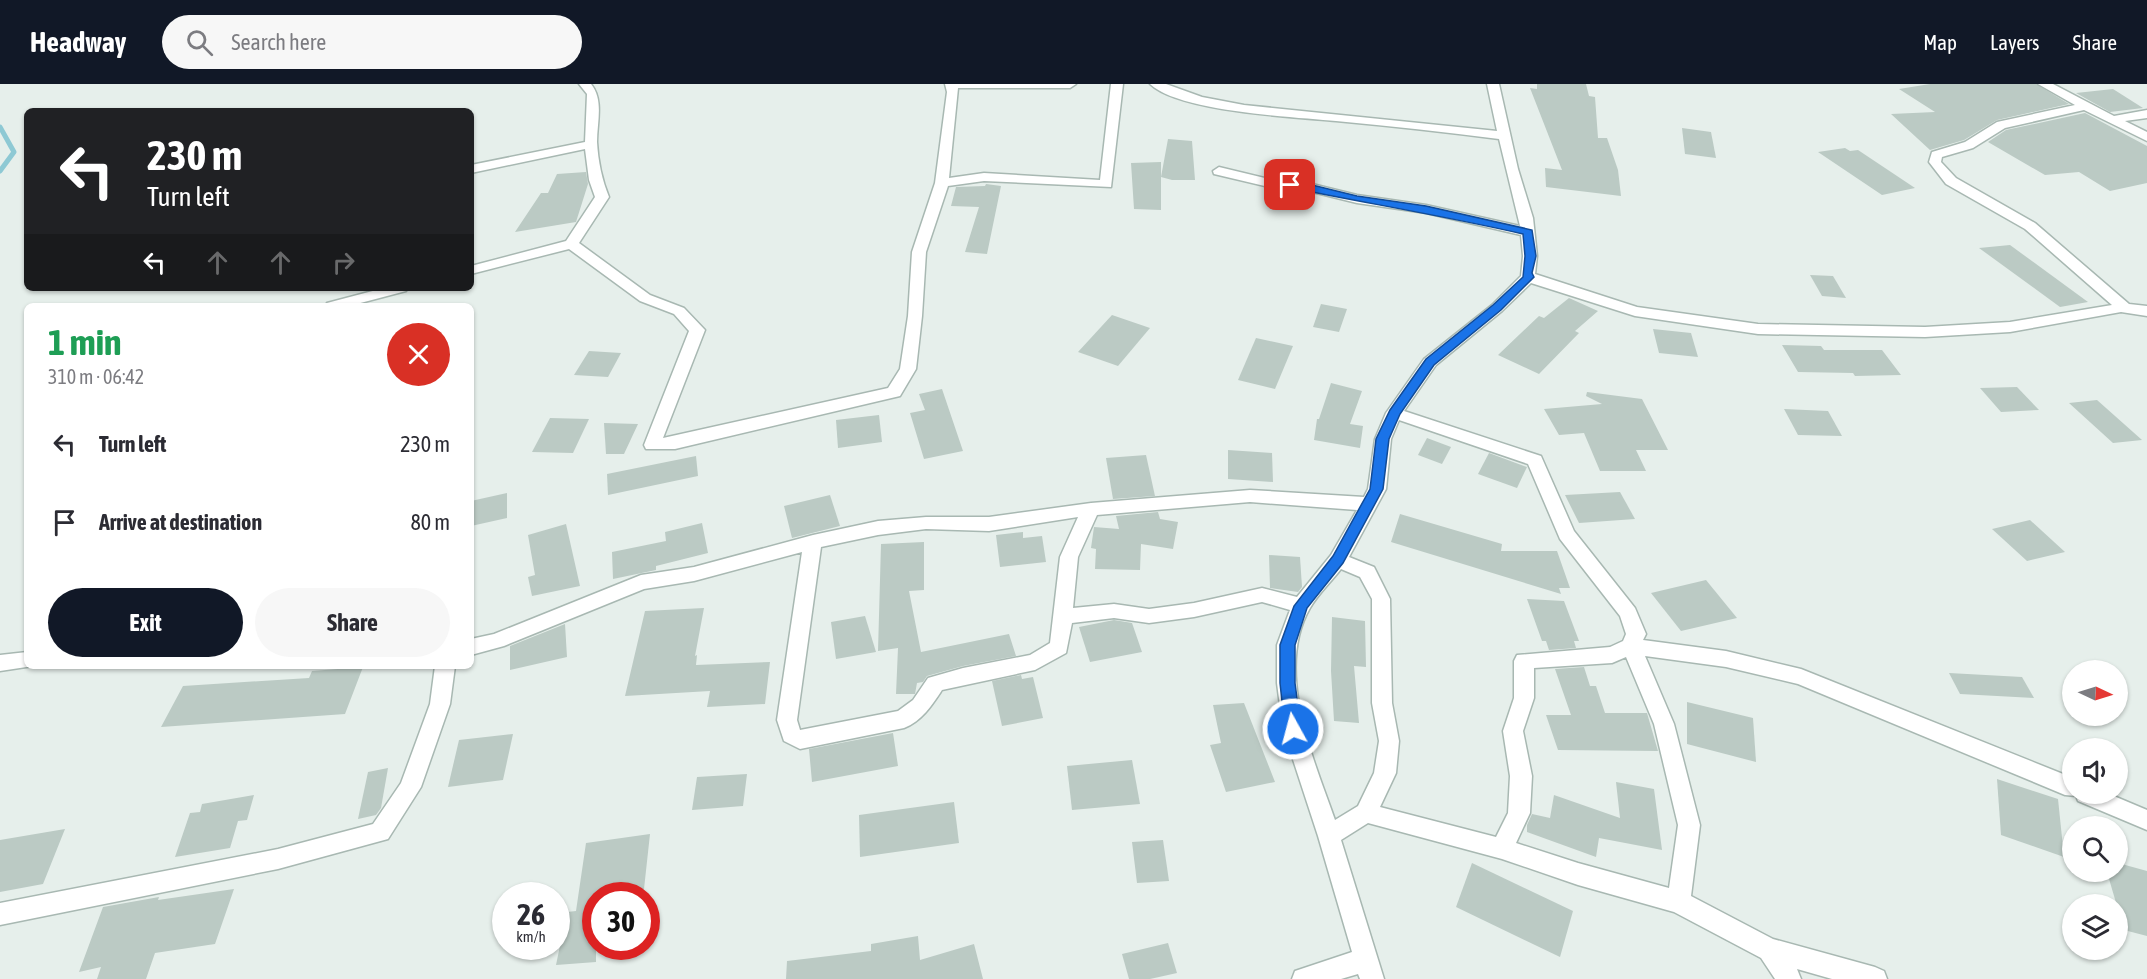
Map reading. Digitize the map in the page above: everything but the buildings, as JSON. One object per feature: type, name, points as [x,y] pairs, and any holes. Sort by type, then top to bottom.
[{"type":"street","points":[[474,269],[571,244],[602,197],[596,180],[591,144],[593,94],[585,84]]},
{"type":"street","points":[[571,244],[645,298],[679,311],[698,330],[652,445],[675,443],[894,392],[908,369],[915,316],[919,252],[942,183],[950,121],[951,84],[1070,84]]},
{"type":"street","points":[[942,183],[984,177],[1106,184],[1117,84]]},
{"type":"street","points":[[1156,84],[1176,94],[1208,102],[1285,113],[1505,136]]},
{"type":"street","points":[[1493,84],[1528,232],[1530,256],[1528,277]]},
{"type":"street","points":[[2044,84],[2147,137]]},
{"type":"street","points":[[2086,106],[2001,125],[1969,145],[1941,152],[1936,155],[1935,162],[1951,181],[2030,226],[2124,308]]},
{"type":"street","points":[[2112,120],[2147,114]]},
{"type":"street","points":[[474,168],[591,144]]},
{"type":"street","points":[[1219,171],[1277,185],[1304,186],[1357,199],[1426,209],[1528,232]]},
{"type":"street","points":[[1528,277],[1635,311],[1758,328],[1925,332],[2010,327],[2124,308],[2147,310]]},
{"type":"street","points":[[1304,979],[1370,969],[1293,729],[1287,683],[1287,645],[1301,606],[1338,560],[1377,489],[1383,439],[1394,413],[1430,362],[1497,308],[1528,277]]},
{"type":"street","points":[[344,303],[390,291]]},
{"type":"street","points":[[1394,413],[1535,460],[1566,534],[1628,613],[1636,634],[1631,646],[1664,724],[1689,825],[1679,902]]},
{"type":"street","points":[[474,646],[497,641],[641,582],[694,574],[813,542],[878,528],[926,523],[989,524],[1091,509],[1250,496],[1368,504]]},
{"type":"street","points":[[813,542],[787,720],[791,735],[800,740],[904,719],[920,706],[935,684],[1035,662],[1059,647],[1069,557],[1091,509]]},
{"type":"street","points":[[1329,836],[1366,813],[1385,772],[1389,741],[1383,703],[1382,599],[1367,572],[1338,560]]},
{"type":"street","points":[[1063,616],[1114,611],[1149,616],[1194,610],[1262,595],[1301,606]]},
{"type":"street","points":[[1502,849],[1519,813],[1521,776],[1513,731],[1524,698],[1524,661],[1612,655],[1631,646],[1726,659],[1801,677],[2062,784]]},
{"type":"street","points":[[0,663],[24,660]]},
{"type":"street","points":[[0,914],[278,859],[380,832],[410,787],[440,704],[445,669]]},
{"type":"street","points":[[2109,804],[2147,820]]},
{"type":"street","points":[[1366,813],[1502,849],[1578,874],[1679,902],[1769,950],[1875,979]]},
{"type":"street","points":[[1769,950],[1789,979]]},
{"type":"waterway","points":[[0,127],[14,152],[0,171]]},
{"type":"route","points":[[1290,185],[1304,186],[1357,199],[1426,209],[1528,232],[1530,256],[1528,277],[1497,308],[1430,362],[1394,413],[1383,439],[1377,489],[1338,560],[1301,606],[1287,645],[1287,683],[1293,729]]}]
